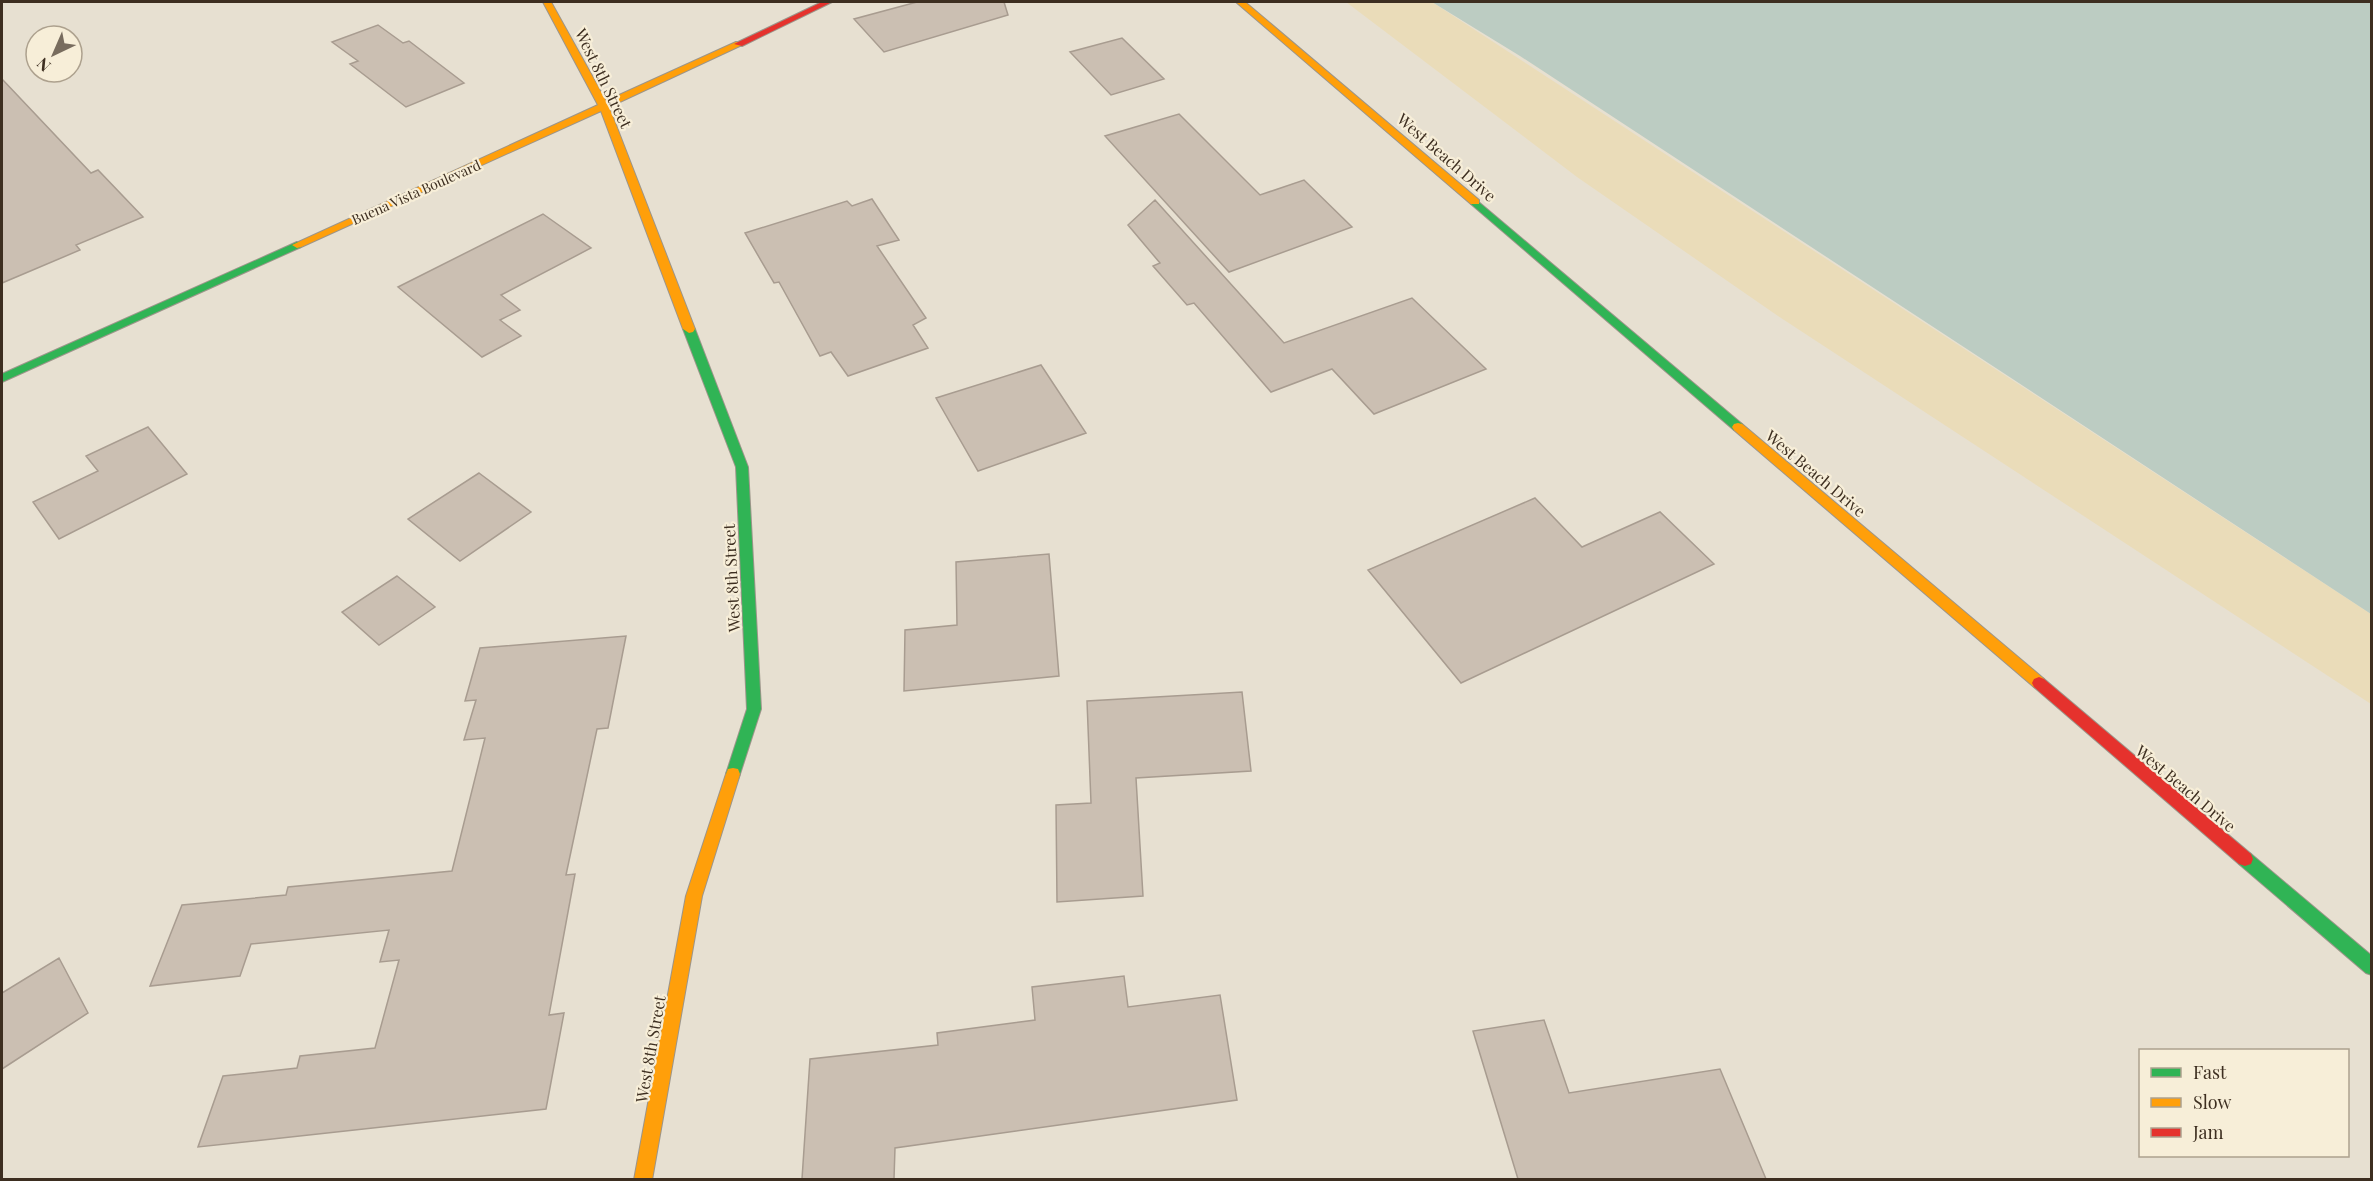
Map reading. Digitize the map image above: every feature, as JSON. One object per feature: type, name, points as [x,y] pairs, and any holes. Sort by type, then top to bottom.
[{"type":"street","name":"West 8th Street","points":[[547,2],[604,107],[742,467],[754,708],[694,896],[643,1179]]},
{"type":"street","name":"Buena Vista Boulevard","points":[[2,378],[604,107],[828,2]]},
{"type":"street","name":"West Beach Drive","points":[[1240,2],[2372,968]]},
{"type":"sand","points":[[1346,2],[1432,2],[2371,614],[2371,704],[1778,316],[1577,177]]},
{"type":"shaded area","points":[[1432,2],[2371,2],[2371,614],[1520,56]]},
{"type":"building","points":[[917,2],[1004,2],[1008,15],[884,52],[854,19]]},
{"type":"building","points":[[378,25],[403,43],[409,41],[464,83],[406,107],[350,64],[358,61],[332,42]]},
{"type":"building","points":[[1122,38],[1164,79],[1111,95],[1070,52]]},
{"type":"building","points":[[2,79],[91,173],[98,170],[143,217],[76,245],[80,250],[2,283]]},
{"type":"building","points":[[1179,114],[1260,195],[1304,180],[1352,227],[1229,272],[1105,136]]},
{"type":"building","points":[[872,199],[899,240],[877,246],[926,318],[913,325],[928,348],[848,376],[831,352],[820,356],[779,282],[774,283],[745,233],[847,201],[852,206]]},
{"type":"building","points":[[1155,200],[1284,343],[1412,298],[1486,369],[1374,414],[1332,369],[1271,392],[1194,303],[1187,305],[1153,266],[1160,263],[1128,225]]},
{"type":"building","points":[[543,214],[591,248],[501,295],[520,310],[500,320],[521,336],[482,357],[398,287]]},
{"type":"building","points":[[1041,365],[1086,433],[978,471],[936,398]]},
{"type":"building","points":[[148,427],[187,474],[59,539],[33,502],[98,471],[86,456]]},
{"type":"building","points":[[479,473],[531,512],[460,561],[408,519]]},
{"type":"building","points":[[1535,498],[1582,547],[1660,512],[1714,564],[1461,683],[1368,570]]},
{"type":"building","points":[[1049,554],[1059,676],[904,691],[905,630],[957,625],[956,562]]},
{"type":"building","points":[[397,576],[435,607],[379,645],[342,612]]},
{"type":"building","points":[[626,636],[608,728],[597,729],[566,875],[575,874],[549,1015],[564,1013],[546,1109],[198,1147],[223,1076],[297,1068],[300,1056],[375,1048],[399,960],[380,962],[389,930],[251,944],[240,976],[150,986],[182,905],[286,895],[288,887],[452,871],[485,738],[464,740],[476,700],[465,701],[480,648]]},
{"type":"building","points":[[1242,692],[1251,771],[1136,778],[1143,896],[1057,902],[1056,805],[1091,803],[1087,701]]},
{"type":"building","points":[[59,958],[88,1013],[2,1069],[2,993]]},
{"type":"building","points":[[1124,976],[1128,1007],[1220,995],[1237,1100],[895,1148],[894,1179],[802,1179],[810,1059],[938,1045],[937,1033],[1035,1020],[1032,987]]},
{"type":"building","points":[[1544,1020],[1569,1093],[1720,1069],[1766,1179],[1518,1179],[1473,1031]]},
{"type":"traffic: fast","points":[[1475,202],[1738,427]]},
{"type":"traffic: fast","points":[[2,378],[297,245]]},
{"type":"traffic: fast","points":[[689,329],[742,467],[754,709],[733,774]]},
{"type":"traffic: fast","points":[[2245,859],[2372,967]]},
{"type":"traffic: slow","points":[[547,2],[604,107],[689,329]]},
{"type":"traffic: slow","points":[[1240,2],[1475,202]]},
{"type":"traffic: slow","points":[[297,245],[739,44]]},
{"type":"traffic: slow","points":[[1738,427],[2039,683]]},
{"type":"traffic: slow","points":[[643,1180],[694,896],[733,774]]},
{"type":"traffic: jam","points":[[739,44],[828,2]]},
{"type":"traffic: jam","points":[[2039,683],[2245,859]]}]
